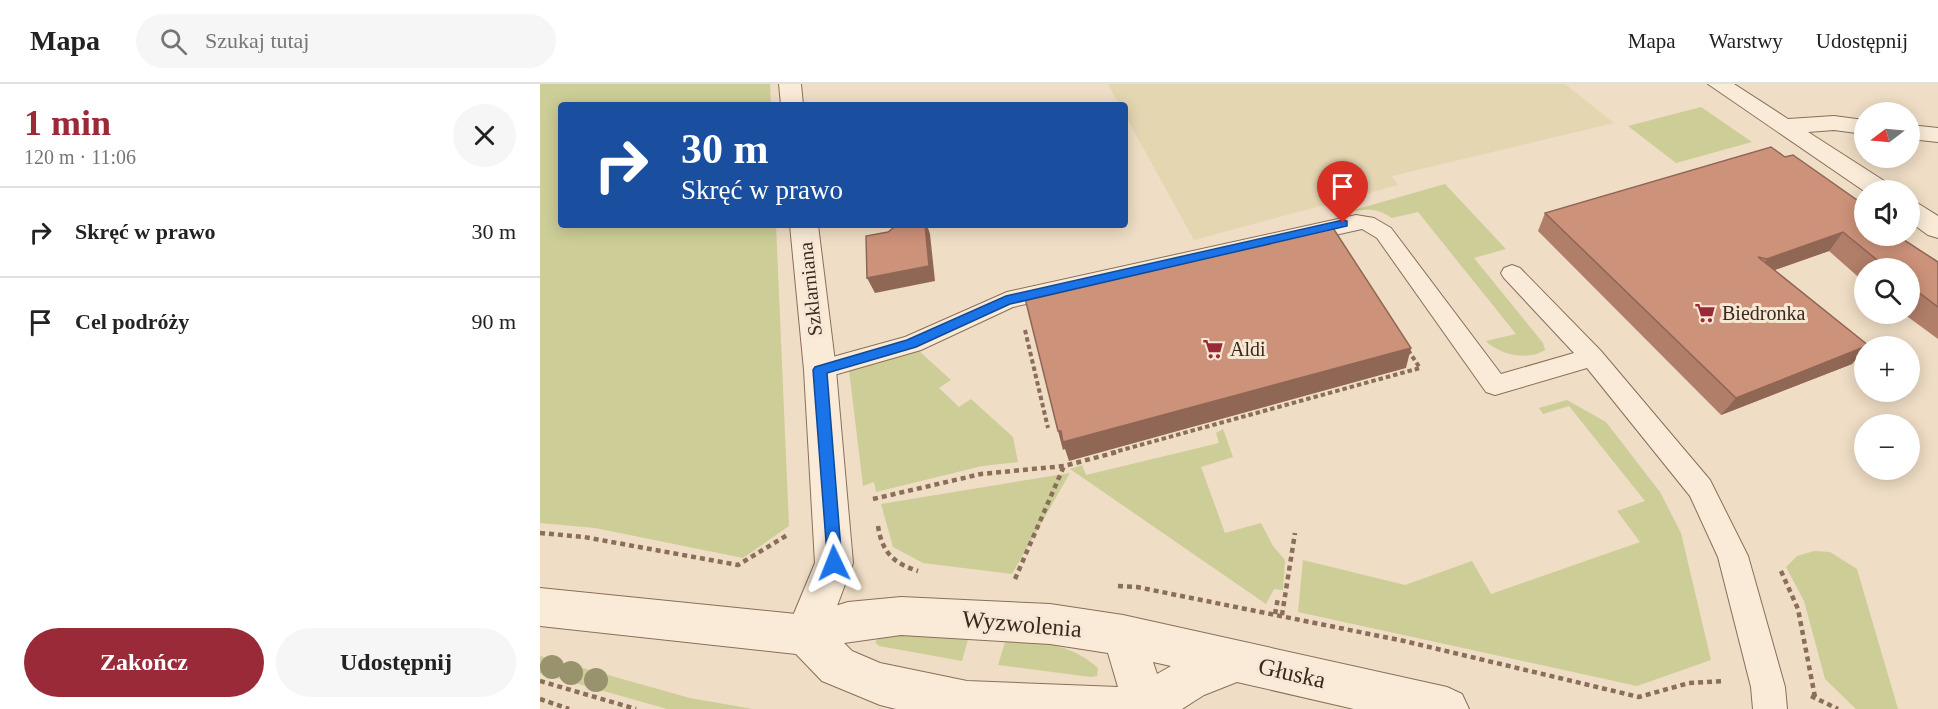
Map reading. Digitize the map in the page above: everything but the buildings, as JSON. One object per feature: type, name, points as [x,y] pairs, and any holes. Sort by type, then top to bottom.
[{"type":"street","points":[[790,84],[792,102]]},
{"type":"street","points":[[1719,84],[1865,180]]},
{"type":"street","points":[[1783,126],[1834,123],[1854,126]]},
{"type":"street","points":[[1920,133],[1938,135]]},
{"type":"street","points":[[1920,217],[1938,229]]},
{"type":"street","name":"Szklarniana","points":[[804,228],[820,370],[834,563],[806,635]]},
{"type":"street","name":"Wyzwolenia","points":[[540,607],[806,635],[848,622],[902,616],[1050,624],[1123,634],[1237,661]]},
{"type":"street","name":"Głuska","points":[[1123,634],[1148,709],[1164,693],[1184,681],[1237,661],[1447,709]]},
{"type":"street","points":[[806,635],[837,666],[880,684],[971,706],[1130,709]]},
{"type":"lane","points":[[820,370],[912,344],[1006,300],[1356,222],[1368,223],[1384,233],[1495,385],[1592,357]]},
{"type":"lane","points":[[1512,273],[1592,357],[1700,488],[1733,555],[1769,698]]},
{"type":"path","points":[[1024,326],[1048,428]]},
{"type":"path","points":[[870,500],[981,474],[1064,466],[1420,368],[1403,342]]},
{"type":"path","points":[[1399,355],[1409,352]]},
{"type":"path","points":[[1014,582],[1064,466]]},
{"type":"path","points":[[1282,615],[1295,533]]},
{"type":"path","points":[[1278,598],[1275,614],[1404,640],[1639,697],[1689,683],[1731,680],[1769,698],[1815,697],[1838,709]]},
{"type":"path","points":[[540,681],[636,709]]},
{"type":"path","points":[[540,699],[569,709]]},
{"type":"shaded area","points":[[1108,84],[1565,84],[1614,123],[1392,176],[1398,185],[1194,240],[1128,120],[1128,102],[1117,102]]},
{"type":"green space","points":[[540,84],[770,84],[771,102],[558,102],[558,228],[776,228],[789,526],[743,558],[595,528],[540,523]]},
{"type":"green space","points":[[1701,107],[1752,142],[1676,163],[1628,126]]},
{"type":"green space","points":[[1445,184],[1506,249],[1474,258],[1543,343],[1545,350],[1531,355],[1514,355],[1498,350],[1486,341],[1516,334],[1418,212],[1392,218],[1371,210],[1347,212]]},
{"type":"green space","points":[[918,350],[951,380],[939,388],[959,407],[971,399],[1013,437],[1018,462],[982,466],[876,492],[874,482],[863,486],[849,370]]},
{"type":"green space","points":[[1567,400],[1606,422],[1660,492],[1681,533],[1711,660],[1637,686],[1298,612],[1303,560],[1405,585],[1472,561],[1491,594],[1640,542],[1617,511],[1645,501],[1569,406],[1543,414],[1539,408]]},
{"type":"green space","points":[[1223,429],[1233,457],[1201,467],[1225,533],[1261,523],[1273,546],[1285,560],[1283,590],[1274,589],[1266,604],[1070,469],[1082,465],[1086,475],[1219,443],[1216,433]]},
{"type":"green space","points":[[1070,473],[1012,574],[923,563],[893,547],[881,504]]},
{"type":"green space","points":[[1814,551],[1830,552],[1857,569],[1898,709],[1856,709],[1825,679],[1804,601],[1786,567],[1797,556]]},
{"type":"green space","points":[[881,635],[969,636],[962,661],[879,646],[875,642]]},
{"type":"green space","points":[[1006,639],[1043,643],[1066,649],[1098,668],[1097,676],[998,665]]},
{"type":"green space","points":[[540,656],[690,698],[753,709],[667,709],[540,673]]},
{"type":"place","name":"Biedronka","points":[[1705,313]]},
{"type":"place","name":"Aldi","points":[[1213,349]]},
{"type":"route","points":[[834,563],[832,510],[820,370],[912,344],[1006,300],[1343,223]]}]
